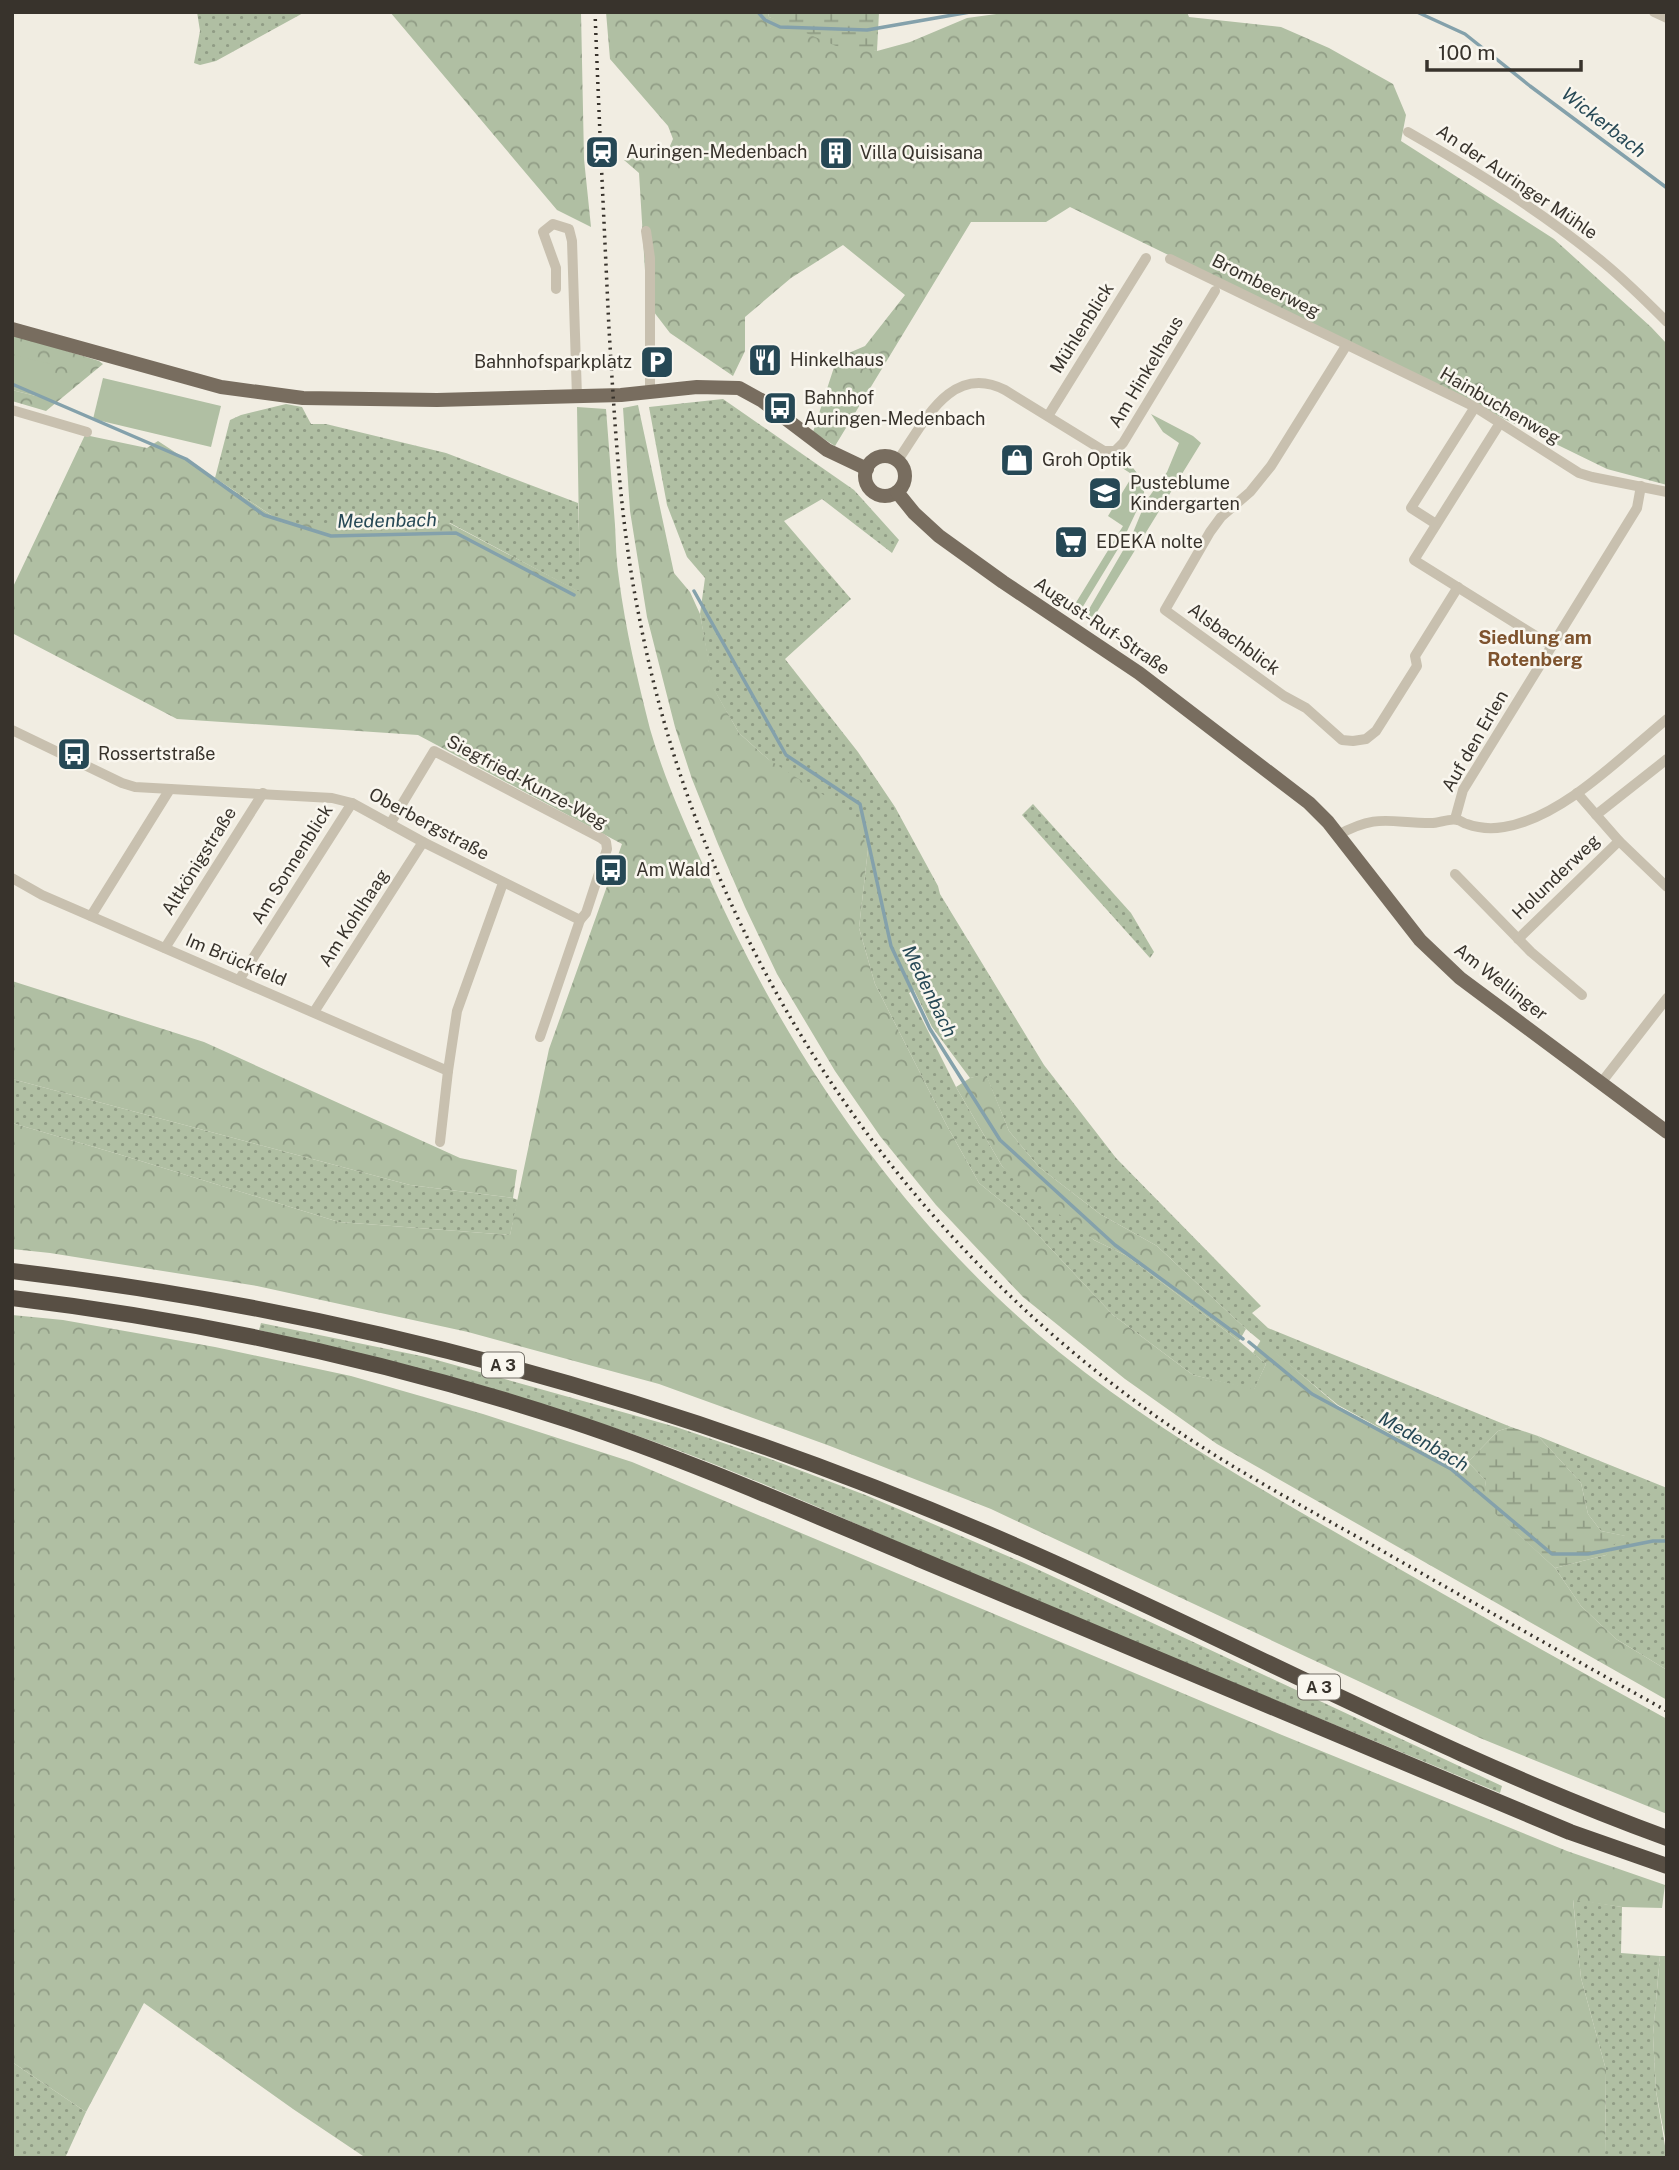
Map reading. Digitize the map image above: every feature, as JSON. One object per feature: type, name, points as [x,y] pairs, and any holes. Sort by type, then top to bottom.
[{"type":"highway","name":"A 3","points":[[12,1271],[106,1282],[226,1302],[349,1327],[584,1387],[769,1447],[872,1485],[1032,1553],[1503,1773],[1667,1838]]},
{"type":"highway","name":"A 3","points":[[12,1298],[104,1309],[228,1331],[345,1356],[572,1421],[754,1490],[1558,1826],[1667,1866]]},
{"type":"main road","points":[[12,329],[188,378],[258,393],[303,398],[424,400],[577,397],[697,387],[739,388],[761,400],[827,450],[867,469]]},
{"type":"main road","points":[[880,456],[898,460],[906,476],[902,488],[883,496],[873,492],[866,479],[869,463],[880,456]]},
{"type":"main road","name":"August-Ruf-Straße","points":[[897,492],[914,513],[939,536],[1139,673],[1309,803],[1338,835]]},
{"type":"main road","name":"Am Wellinger","points":[[1338,835],[1420,940],[1460,978],[1667,1132]]},
{"type":"street","points":[[1654,12],[1667,18]]},
{"type":"street","name":"An der Auringer Mühle","points":[[1408,132],[1454,158],[1563,231],[1607,265],[1667,322]]},
{"type":"street","points":[[556,289],[556,268],[540,236],[553,224],[569,229],[572,241],[577,397]]},
{"type":"street","points":[[646,231],[650,258],[650,393]]},
{"type":"street","name":"Mühlenblick","points":[[1048,416],[1146,258]]},
{"type":"street","name":"Brombeerweg","points":[[1170,259],[1346,346]]},
{"type":"street","name":"Am Hinkelhaus","points":[[898,460],[947,394],[963,384],[980,382],[996,385],[1104,451],[1110,452],[1119,448],[1215,291]]},
{"type":"street","name":"Hainbuchenweg","points":[[1346,346],[1475,407],[1579,472],[1667,492]]},
{"type":"street","name":"Alsbachblick","points":[[1346,346],[1271,466],[1250,492],[1221,517],[1210,532],[1165,610],[1284,696],[1306,708],[1342,740],[1353,741],[1366,739],[1376,731],[1417,667],[1415,656],[1458,587]]},
{"type":"street","points":[[1436,524],[1411,508],[1475,407]]},
{"type":"street","points":[[12,410],[87,432]]},
{"type":"street","points":[[1500,423],[1414,559],[1552,646]]},
{"type":"street","name":"Auf den Erlen","points":[[1455,819],[1463,790],[1637,508],[1641,486]]},
{"type":"street","points":[[1338,835],[1358,824],[1377,820],[1431,823],[1455,819],[1485,828],[1522,823],[1542,815],[1577,793],[1667,719]]},
{"type":"street","name":"Oberbergstraße","points":[[12,730],[135,787],[332,798],[352,803],[423,842],[580,920]]},
{"type":"street","name":"Siegfried-Kunze-Weg","points":[[390,824],[434,751],[462,764],[606,842],[607,849],[586,913],[580,920]]},
{"type":"street","points":[[1596,815],[1667,759]]},
{"type":"street","points":[[91,916],[170,789]]},
{"type":"street","name":"Altkönigstraße","points":[[165,948],[263,793]]},
{"type":"street","points":[[1577,793],[1619,841],[1667,887]]},
{"type":"street","name":"Am Sonnenblick","points":[[239,980],[352,803]]},
{"type":"street","name":"Holunderweg","points":[[1518,939],[1619,841]]},
{"type":"street","name":"Am Kohlhaag","points":[[314,1012],[423,842]]},
{"type":"street","name":"Holunderweg","points":[[1455,874],[1531,952],[1582,995]]},
{"type":"street","name":"Im Brückfeld","points":[[12,878],[42,895],[448,1071]]},
{"type":"street","points":[[440,1142],[457,1011],[503,883]]},
{"type":"street","points":[[540,1037],[580,920]]},
{"type":"street","points":[[1601,1083],[1667,998]]},
{"type":"green space","points":[[197,12],[305,12],[216,61],[200,65],[194,63],[200,31]]},
{"type":"green space","points":[[390,12],[581,12],[584,159],[591,227],[557,210]]},
{"type":"green space","points":[[606,12],[768,12],[769,17],[877,51],[910,42],[967,18],[1011,12],[1187,12],[1189,17],[1281,27],[1329,48],[1393,84],[1406,115],[1401,141],[1554,239],[1667,344],[1667,485],[1607,469],[1070,207],[1046,222],[971,222],[835,446],[813,432],[837,358],[865,346],[905,295],[843,245],[791,278],[745,317],[745,351],[733,376],[670,333],[647,303],[639,173],[624,160],[667,153],[673,139],[668,126],[610,59]]},
{"type":"green space","points":[[768,12],[879,12],[877,51],[836,46],[769,17]]},
{"type":"green space","points":[[12,334],[103,364],[46,411],[12,401],[12,390],[48,399],[12,359]]},
{"type":"green space","points":[[13,355],[56,365],[48,399],[12,390]]},
{"type":"green space","points":[[103,378],[221,406],[211,447],[93,419]]},
{"type":"green space","points":[[723,399],[854,490],[899,540],[892,553],[822,499],[784,521],[851,599],[785,659],[858,752],[895,807],[940,894],[1044,1065],[1116,1158],[1261,1306],[1252,1313],[1268,1328],[1511,1427],[1498,1431],[1468,1462],[1424,1452],[1338,1405],[1246,1329],[1157,1246],[1100,1214],[1039,1167],[1009,1131],[986,1075],[970,1078],[932,1027],[914,990],[909,993],[956,1087],[1002,1166],[1094,1240],[1127,1256],[1266,1364],[1254,1390],[1193,1375],[1113,1315],[1022,1218],[979,1183],[875,984],[859,928],[868,849],[739,733],[713,688],[700,614],[705,578],[687,557],[667,505],[649,407]]},
{"type":"green space","points":[[286,404],[302,407],[311,424],[326,424],[446,453],[578,503],[581,593],[450,523],[283,523],[215,478],[230,420]]},
{"type":"green space","points":[[638,405],[674,573],[690,592],[700,614],[714,689],[739,733],[768,759],[853,814],[868,849],[859,928],[875,984],[979,1183],[1022,1218],[1113,1315],[1193,1375],[1254,1389],[1266,1364],[1253,1353],[1261,1340],[1338,1406],[1424,1452],[1468,1462],[1485,1480],[1489,1507],[1555,1568],[1581,1606],[1616,1639],[1667,1670],[1667,1700],[1217,1444],[1125,1379],[1023,1297],[936,1205],[880,1136],[835,1071],[777,974],[745,907],[692,779],[675,727],[647,617],[630,511],[623,408]]},
{"type":"green space","points":[[577,407],[606,409],[617,566],[625,616],[650,729],[675,801],[738,939],[773,1005],[854,1132],[900,1192],[949,1249],[1002,1302],[1059,1352],[1131,1406],[1206,1456],[1283,1502],[1667,1719],[1667,1814],[1480,1738],[991,1509],[830,1446],[659,1384],[468,1332],[257,1286],[12,1249],[12,1123],[339,1222],[510,1235],[549,1049],[622,844],[418,735],[177,719],[12,633],[12,589],[85,435],[147,448],[158,441],[283,523],[449,523],[580,592]]},
{"type":"green space","points":[[1151,414],[1201,443],[1092,620],[1085,616],[1132,535],[1146,501],[1167,472],[1179,443],[1163,432]]},
{"type":"green space","points":[[1123,458],[1141,479],[1144,495],[1121,544],[1079,613],[1072,609],[1123,526],[1108,516],[1133,475],[1110,460]]},
{"type":"green space","points":[[1033,804],[1131,913],[1154,952],[1150,958],[1022,815]]},
{"type":"green space","points":[[12,981],[204,1042],[460,1158],[517,1170],[513,1198],[410,1185],[12,1079]]},
{"type":"green space","points":[[986,1074],[1009,1131],[1039,1167],[1100,1214],[1157,1246],[1246,1329],[1239,1341],[1127,1256],[1094,1240],[1037,1198],[1002,1166],[956,1087],[970,1078]]},
{"type":"green space","points":[[12,1079],[410,1185],[513,1198],[518,1200],[510,1235],[339,1222],[12,1123]]},
{"type":"green space","points":[[12,1315],[63,1320],[215,1347],[351,1376],[483,1414],[632,1462],[1282,1735],[1567,1851],[1665,1885],[1662,1908],[1622,1907],[1573,1900],[1581,1978],[1606,2070],[1605,2158],[366,2158],[144,2003],[86,2112],[12,2062]]},
{"type":"green space","points":[[261,1323],[426,1357],[676,1427],[868,1496],[1024,1563],[1502,1786],[1500,1793],[706,1461],[619,1429],[517,1397],[259,1330]]},
{"type":"green space","points":[[1511,1427],[1538,1436],[1581,1483],[1588,1514],[1601,1531],[1626,1536],[1613,1545],[1612,1551],[1606,1555],[1555,1568],[1488,1507],[1485,1480],[1468,1462],[1498,1431]]},
{"type":"green space","points":[[1538,1436],[1667,1488],[1667,1670],[1616,1639],[1581,1606],[1555,1568],[1606,1555],[1612,1545],[1625,1536],[1601,1531],[1588,1514],[1581,1483]]},
{"type":"green space","points":[[1573,1899],[1622,1907],[1621,1953],[1660,1956],[1653,2035],[1656,2091],[1667,2158],[1605,2158],[1606,2070],[1581,1978]]},
{"type":"green space","points":[[1667,1941],[1667,2149],[1656,2091],[1653,2035],[1660,1956],[1666,1956]]},
{"type":"green space","points":[[12,2062],[86,2112],[65,2158],[12,2158]]},
{"type":"waterway","name":"Wickerbach","points":[[758,12],[765,20],[780,27],[867,30],[970,12]]},
{"type":"waterway","name":"Wickerbach","points":[[1417,12],[1465,34],[1667,188]]},
{"type":"waterway","name":"Medenbach","points":[[12,384],[186,459],[264,515],[331,536],[456,533],[574,595]]},
{"type":"waterway","name":"Medenbach","points":[[694,591],[786,755],[860,804],[891,946],[930,1029],[1000,1140],[1115,1245],[1243,1339]]},
{"type":"waterway","name":"Medenbach","points":[[1249,1342],[1312,1394],[1451,1469],[1552,1554],[1588,1554],[1653,1541],[1667,1541]]},
{"type":"railway","points":[[595,12],[616,439],[623,512],[640,621],[668,737],[708,849],[757,957],[816,1059],[884,1156],[961,1246],[1046,1329],[1139,1404],[1195,1443],[1253,1478],[1667,1711]]},
{"type":"place","name":"Auringen-Medenbach","points":[[602,152]]},
{"type":"place","name":"Villa Quisisana","points":[[836,153]]},
{"type":"place","name":"Hinkelhaus","points":[[765,360]]},
{"type":"place","name":"Bahnhofsparkplatz","points":[[657,362]]},
{"type":"place","name":"Bahnhof Auringen-Medenbach","points":[[780,408]]},
{"type":"place","name":"Groh Optik","points":[[1017,460]]},
{"type":"place","name":"Pusteblume Kindergarten","points":[[1105,493]]},
{"type":"place","name":"EDEKA nolte","points":[[1071,542]]},
{"type":"place","name":"Rossertstraße","points":[[74,754]]},
{"type":"place","name":"Am Wald","points":[[611,870]]},
{"type":"district","name":"Siedlung am Rotenberg","points":[[1535,648]]}]
